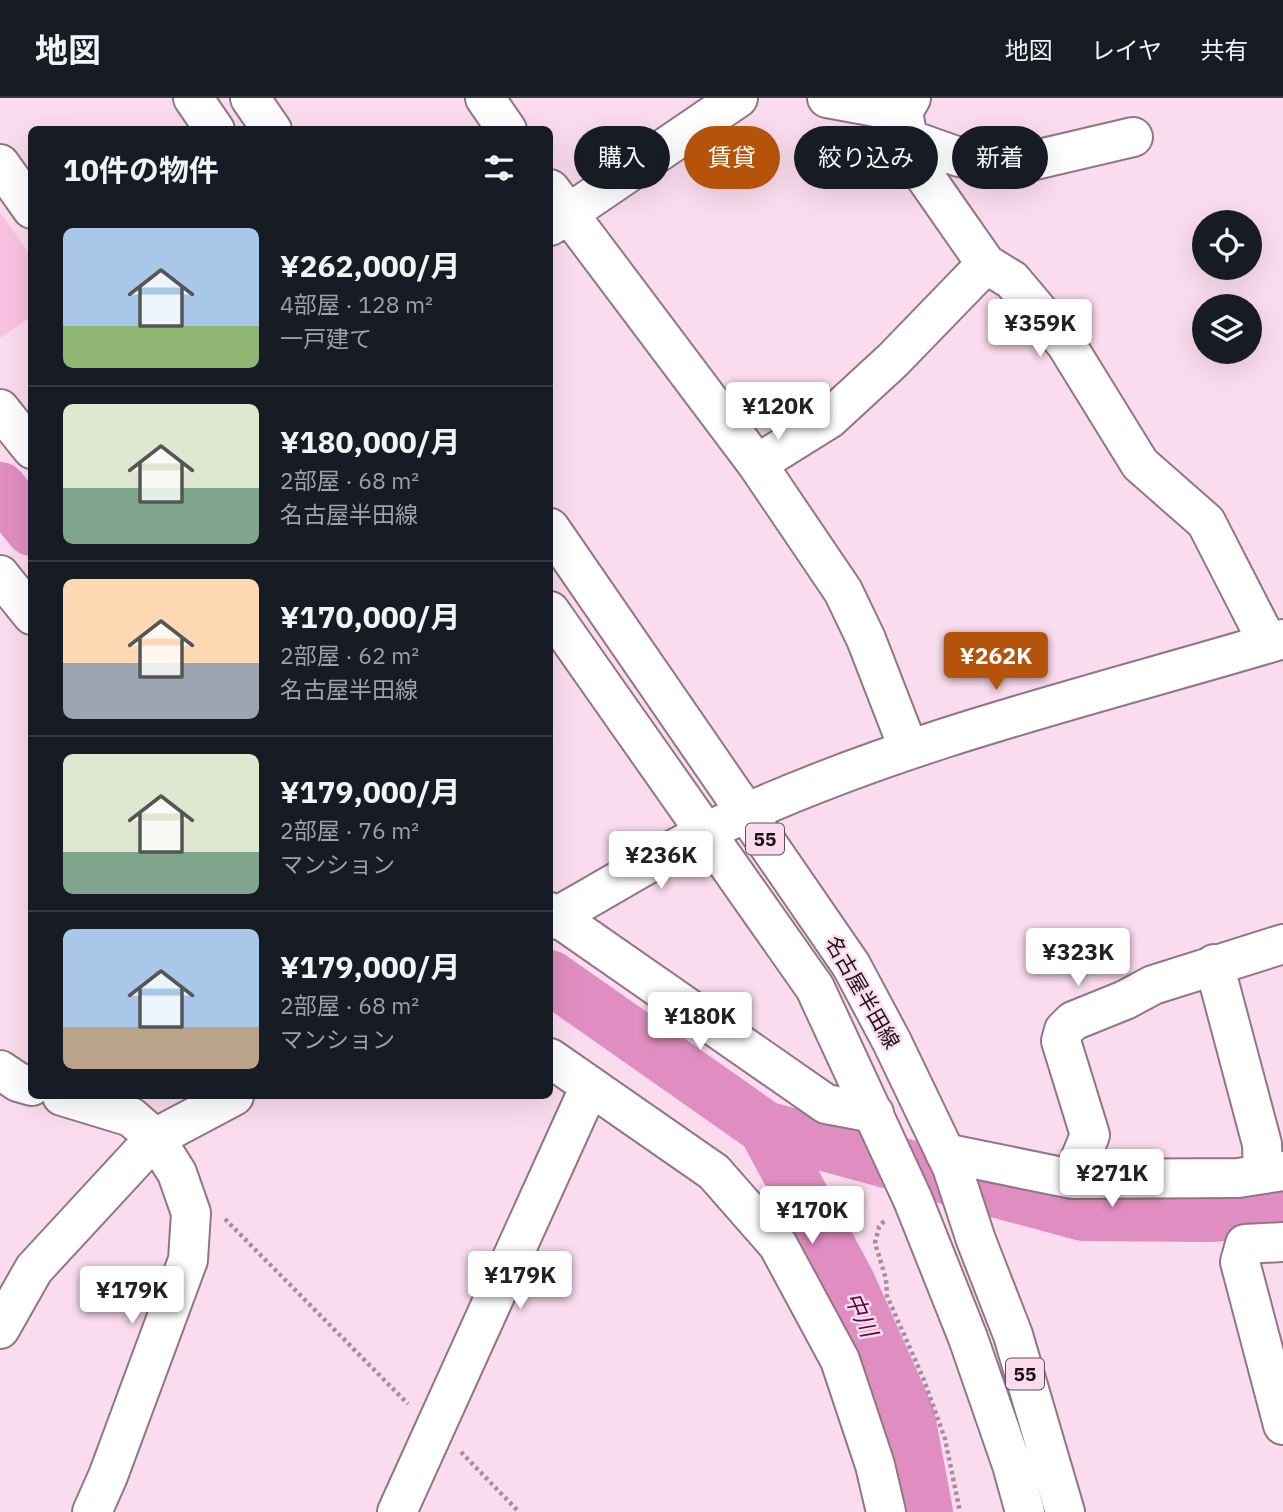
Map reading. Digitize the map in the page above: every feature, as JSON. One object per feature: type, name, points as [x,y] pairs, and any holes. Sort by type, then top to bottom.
[{"type":"street","points":[[193,98],[212,126]]},
{"type":"street","points":[[250,98],[269,126]]},
{"type":"street","points":[[485,98],[504,126]]},
{"type":"street","points":[[827,98],[907,116],[959,157],[1005,167],[1133,137]]},
{"type":"street","points":[[725,101],[555,210],[757,464],[844,591],[866,639],[909,750]]},
{"type":"street","points":[[553,915],[705,832],[747,812],[909,750],[1276,641],[1206,522],[1140,464],[1066,344],[1012,280],[986,264],[919,167],[907,116]]},
{"type":"street","points":[[0,164],[28,203]]},
{"type":"street","points":[[757,464],[829,419],[893,360],[986,264]]},
{"type":"street","points":[[0,410],[28,445]]},
{"type":"street","name":"名古屋半田線","points":[[553,532],[852,965],[949,1160],[976,1240],[1013,1335],[1065,1512]]},
{"type":"street","points":[[0,575],[28,610]]},
{"type":"street","name":"名古屋半田線","points":[[553,615],[815,988],[913,1200],[968,1338],[1012,1465],[1025,1512]]},
{"type":"street","points":[[553,917],[826,1104],[874,1113]]},
{"type":"street","points":[[1072,1179],[1090,1135],[1061,1041],[1064,1030],[1073,1021],[1125,1000],[1153,985],[1283,944]]},
{"type":"street","points":[[949,1160],[1072,1179],[1238,1178],[1273,1172],[1262,1144],[1214,964]]},
{"type":"street","points":[[553,1060],[714,1172],[778,1245],[840,1360],[875,1465],[886,1512]]},
{"type":"street","points":[[0,1070],[18,1082],[28,1085]]},
{"type":"street","points":[[397,1512],[590,1086]]},
{"type":"street","points":[[72,1099],[131,1117],[155,1138],[177,1173],[191,1213],[188,1260],[108,1476],[92,1512]]},
{"type":"street","points":[[0,1329],[34,1269],[155,1138],[228,1099]]},
{"type":"street","points":[[1283,1242],[1245,1244],[1240,1262],[1283,1424]]},
{"type":"path","points":[[184,1193],[203,1197],[400,1397],[436,1426],[519,1512]]},
{"type":"path","points":[[913,1200],[891,1213],[879,1227],[875,1244],[886,1279],[887,1296],[924,1380],[945,1439],[960,1512]]},
{"type":"shaded area","points":[[0,212],[28,252],[28,319],[0,338]]},
{"type":"waterway","points":[[0,489],[28,524]]},
{"type":"waterway","points":[[553,979],[765,1128],[1083,1214],[1210,1215],[1283,1210]]},
{"type":"waterway","name":"中川","points":[[765,1128],[848,1282],[908,1417],[926,1512]]}]
